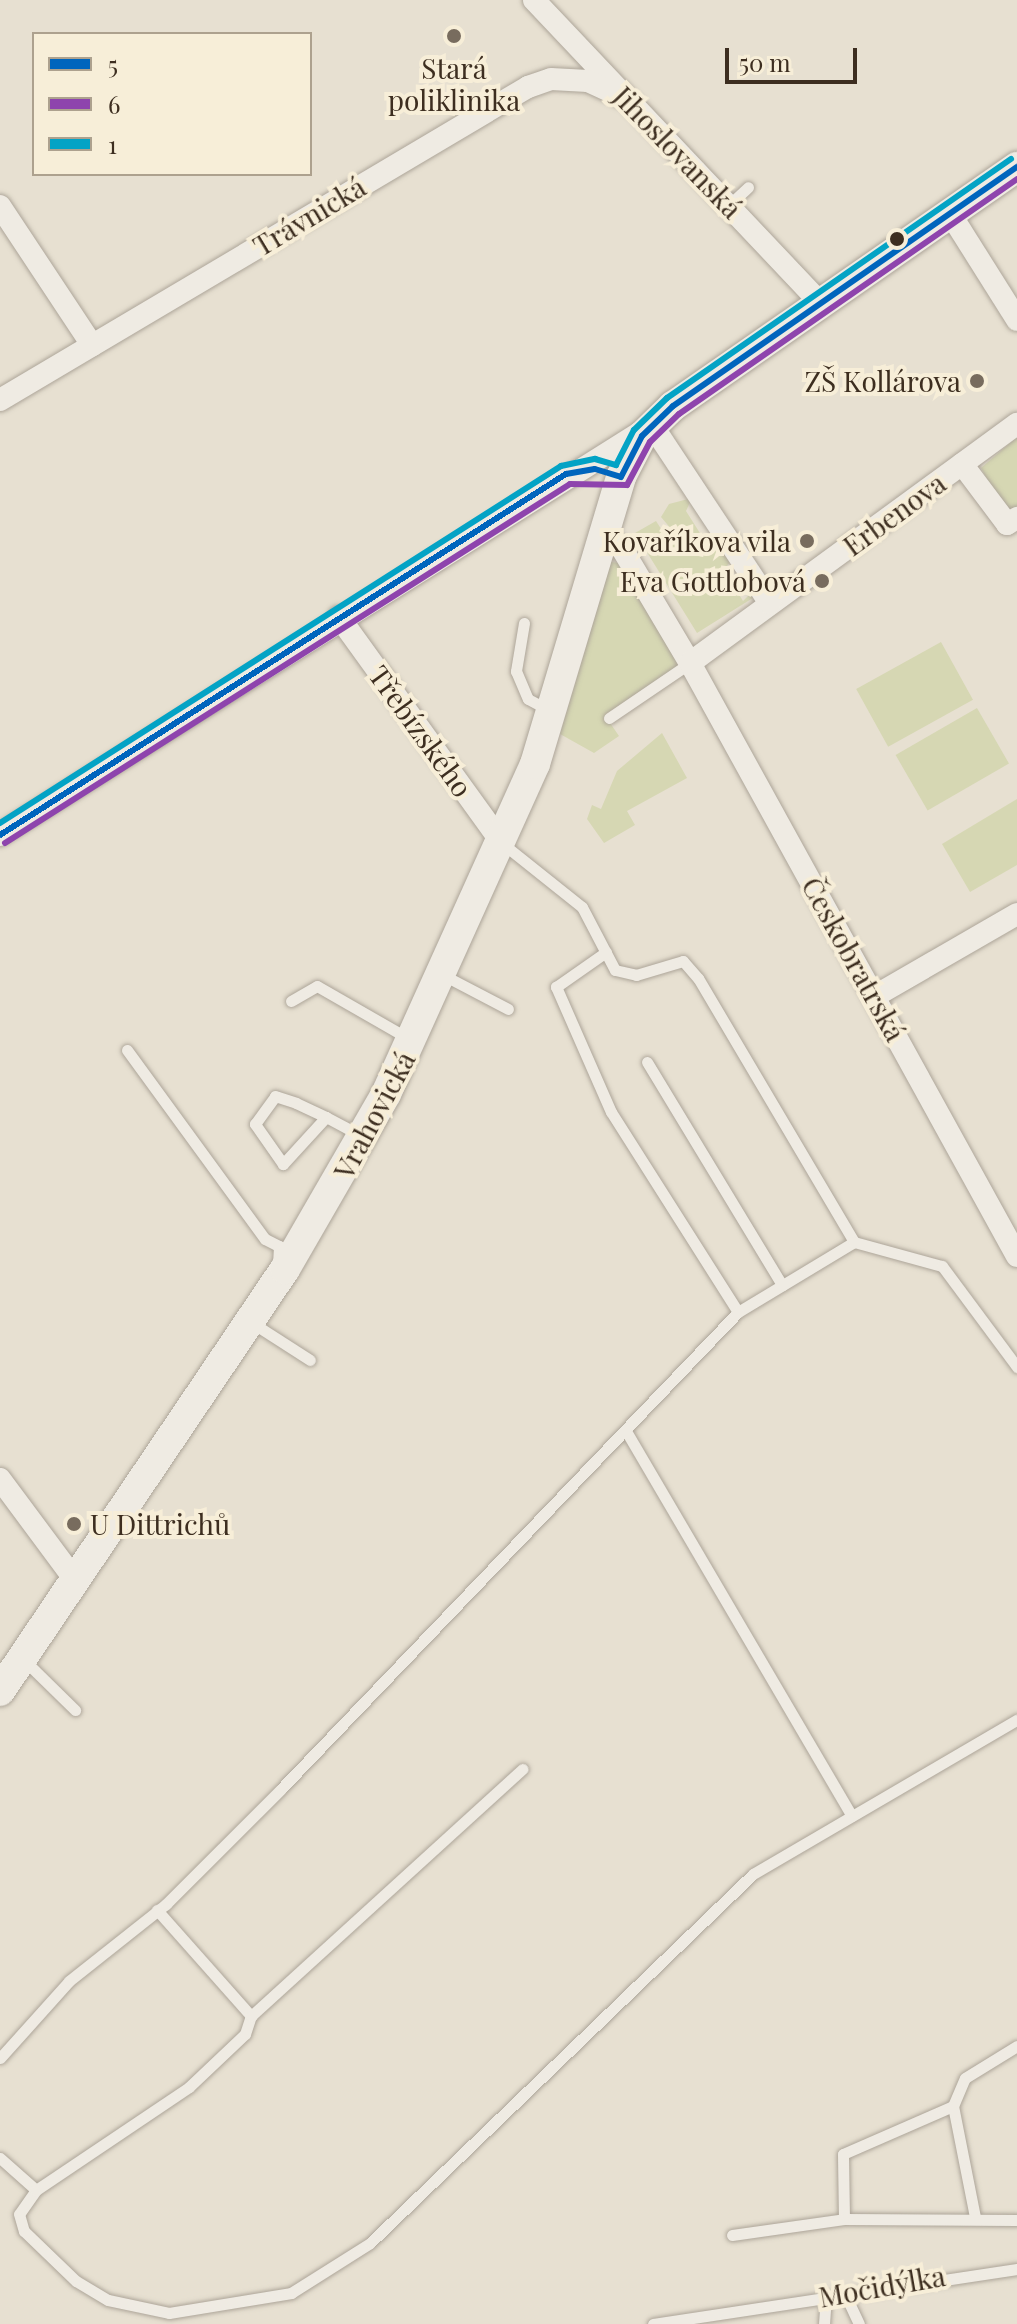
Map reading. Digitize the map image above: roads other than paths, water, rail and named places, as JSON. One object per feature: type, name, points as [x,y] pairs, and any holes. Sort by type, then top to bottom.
[{"type":"street","name":"Jihoslovanská","points":[[534,0],[821,304]]},
{"type":"street","name":"Trávnická","points":[[0,400],[528,87],[551,79],[588,81],[627,99]]},
{"type":"street","points":[[0,835],[566,474],[652,425],[1017,167]]},
{"type":"street","points":[[0,206],[92,345]]},
{"type":"street","points":[[951,215],[1015,313]]},
{"type":"street","name":"Erbenova","points":[[690,663],[1017,424]]},
{"type":"street","points":[[652,425],[770,603]]},
{"type":"street","name":"Vrahovická","points":[[0,1691],[285,1269],[364,1136],[414,1040],[503,844],[553,713],[621,477],[652,425]]},
{"type":"street","points":[[962,464],[1012,525]]},
{"type":"street","points":[[566,474],[595,469],[621,477]]},
{"type":"street","name":"Českobratrská","points":[[604,536],[621,547],[690,663],[1017,1256]]},
{"type":"street","name":"Třebízského","points":[[339,617],[503,844]]},
{"type":"street","points":[[875,996],[1017,914]]},
{"type":"street","points":[[0,1479],[75,1580]]},
{"type":"lane","points":[[729,205],[748,187]]},
{"type":"lane","points":[[524,623],[516,671],[528,699],[553,713]]},
{"type":"lane","points":[[609,718],[690,663]]},
{"type":"lane","points":[[503,844],[582,907],[615,970],[636,975],[683,961],[698,978],[854,1242],[942,1266],[1017,1367]]},
{"type":"lane","points":[[606,952],[556,987],[611,1112],[738,1312]]},
{"type":"lane","points":[[445,976],[508,1009]]},
{"type":"lane","points":[[291,1001],[317,986],[414,1040]]},
{"type":"lane","points":[[127,1050],[265,1239],[279,1246],[276,1262],[285,1269]]},
{"type":"lane","points":[[647,1062],[782,1285]]},
{"type":"lane","points":[[326,1117],[283,1164],[255,1124],[275,1096],[326,1117],[364,1136]]},
{"type":"lane","points":[[0,2058],[69,1981],[157,1910],[626,1431],[738,1312],[854,1242]]},
{"type":"lane","points":[[250,1322],[310,1360]]},
{"type":"lane","points":[[626,1431],[852,1816]]},
{"type":"lane","points":[[22,1658],[75,1710]]},
{"type":"lane","points":[[522,1769],[251,2016],[245,2034],[189,2087],[36,2190],[19,2214],[24,2231],[76,2281],[108,2300],[169,2313],[291,2293],[370,2243],[753,1874],[1017,1720]]},
{"type":"lane","points":[[157,1910],[251,2016]]},
{"type":"lane","points":[[975,2217],[953,2106],[965,2078],[1017,2046]]},
{"type":"lane","points":[[844,2219],[843,2154],[953,2106]]},
{"type":"lane","points":[[0,2158],[36,2190]]},
{"type":"lane","points":[[732,2235],[844,2219],[975,2217],[1017,2220]]},
{"type":"lane","name":"Močidýlka","points":[[653,2324],[1017,2269]]},
{"type":"lane","points":[[845,2294],[859,2324]]},
{"type":"lane","points":[[824,2324],[826,2296]]},
{"type":"place","name":"Stará poliklinika","points":[[454,36]]},
{"type":"place","name":"ZŠ Kollárova","points":[[977,381]]},
{"type":"place","name":"Kovaříkova vila","points":[[807,541]]},
{"type":"place","name":"Eva Gottlobová","points":[[822,581]]},
{"type":"place","name":"U Dittrichů","points":[[74,1524]]}]
